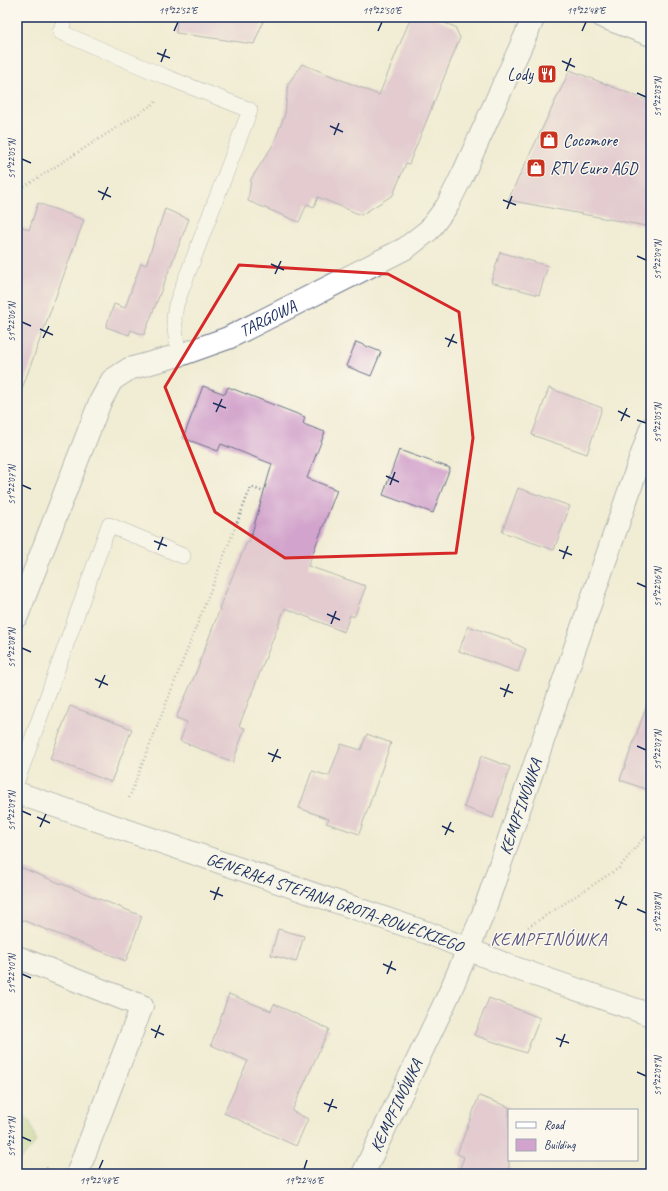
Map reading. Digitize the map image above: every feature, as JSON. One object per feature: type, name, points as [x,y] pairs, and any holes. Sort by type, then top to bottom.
[{"type":"street","name":"TARGOWA","points":[[17,616],[100,402],[112,380],[129,369],[178,356],[228,338],[406,248],[429,230],[447,206],[463,174],[534,17]]},
{"type":"street","points":[[603,17],[651,35]]},
{"type":"street","name":"KEMPFINÓWKA","points":[[363,1174],[484,914],[651,428]]},
{"type":"street","name":"GENERAŁA STEFANA GROTA-ROWECKIEGO","points":[[17,793],[428,933],[512,967],[651,1015]]},
{"type":"street","points":[[17,957],[142,1006],[77,1174]]},
{"type":"lane","points":[[66,17],[60,32],[166,77],[250,110],[176,305],[174,318],[178,356]]},
{"type":"lane","points":[[17,781],[109,525],[182,556]]},
{"type":"path","points":[[17,190],[155,103],[166,77]]},
{"type":"path","points":[[129,798],[251,487],[264,492]]},
{"type":"path","points":[[528,928],[619,868],[642,840],[651,832]]},
{"type":"highlighted area","points":[[239,265],[388,274],[459,312],[473,438],[456,553],[285,558],[215,512],[165,387]]},
{"type":"green space","points":[[17,1108],[30,1122],[36,1141],[31,1149],[17,1162]]},
{"type":"building","points":[[177,17],[265,17],[254,44],[176,33]]},
{"type":"building","points":[[411,17],[430,17],[455,27],[460,38],[409,164],[406,163],[393,195],[361,215],[318,197],[314,207],[307,204],[299,222],[248,201],[251,179],[273,145],[285,114],[288,84],[302,64],[379,95]]},
{"type":"building","points":[[570,70],[651,102],[651,227],[508,200]]},
{"type":"building","points":[[38,203],[84,220],[20,394],[17,394],[17,224],[29,230]]},
{"type":"building","points":[[165,209],[189,219],[144,335],[131,330],[129,335],[106,327],[114,304],[125,308],[141,263],[146,265]]},
{"type":"building","points":[[500,252],[548,266],[539,295],[491,282]]},
{"type":"building","points":[[356,342],[381,352],[371,376],[346,366]]},
{"type":"building","points":[[203,386],[225,394],[228,387],[305,417],[303,424],[325,432],[307,478],[337,490],[308,566],[366,586],[354,617],[350,615],[344,632],[285,608],[239,726],[245,728],[233,762],[180,741],[187,722],[176,718],[200,663],[220,609],[219,608],[247,542],[249,543],[272,464],[221,444],[218,451],[183,438]]},
{"type":"building","points":[[549,388],[602,408],[587,454],[532,435]]},
{"type":"building","points":[[399,450],[450,468],[433,513],[383,495]]},
{"type":"building","points":[[518,488],[570,506],[554,550],[502,532]]},
{"type":"building","points":[[468,626],[512,641],[511,642],[526,649],[518,672],[459,651]]},
{"type":"building","points":[[648,702],[651,703],[651,791],[620,780]]},
{"type":"building","points":[[70,706],[132,729],[111,782],[50,759]]},
{"type":"building","points":[[367,734],[391,743],[359,834],[326,823],[329,819],[299,808],[312,771],[329,776],[341,744],[361,750]]},
{"type":"building","points":[[481,756],[510,767],[493,818],[464,807]]},
{"type":"building","points":[[17,866],[142,916],[126,961],[17,918]]},
{"type":"building","points":[[278,929],[304,936],[296,962],[271,955]]},
{"type":"building","points":[[229,994],[271,1011],[274,1004],[329,1029],[292,1111],[308,1119],[296,1146],[224,1113],[248,1061],[211,1045]]},
{"type":"building","points":[[489,998],[540,1018],[526,1053],[474,1035]]},
{"type":"building","points":[[479,1096],[509,1107],[509,1174],[458,1174],[464,1157],[457,1154]]},
{"type":"place","name":"Lody","points":[[547,74]]},
{"type":"place","name":"Cocomore","points":[[549,140]]},
{"type":"place","name":"RTV Euro AGD","points":[[536,168]]},
{"type":"district","name":"KEMPFINÓWKA","points":[[549,939]]}]
